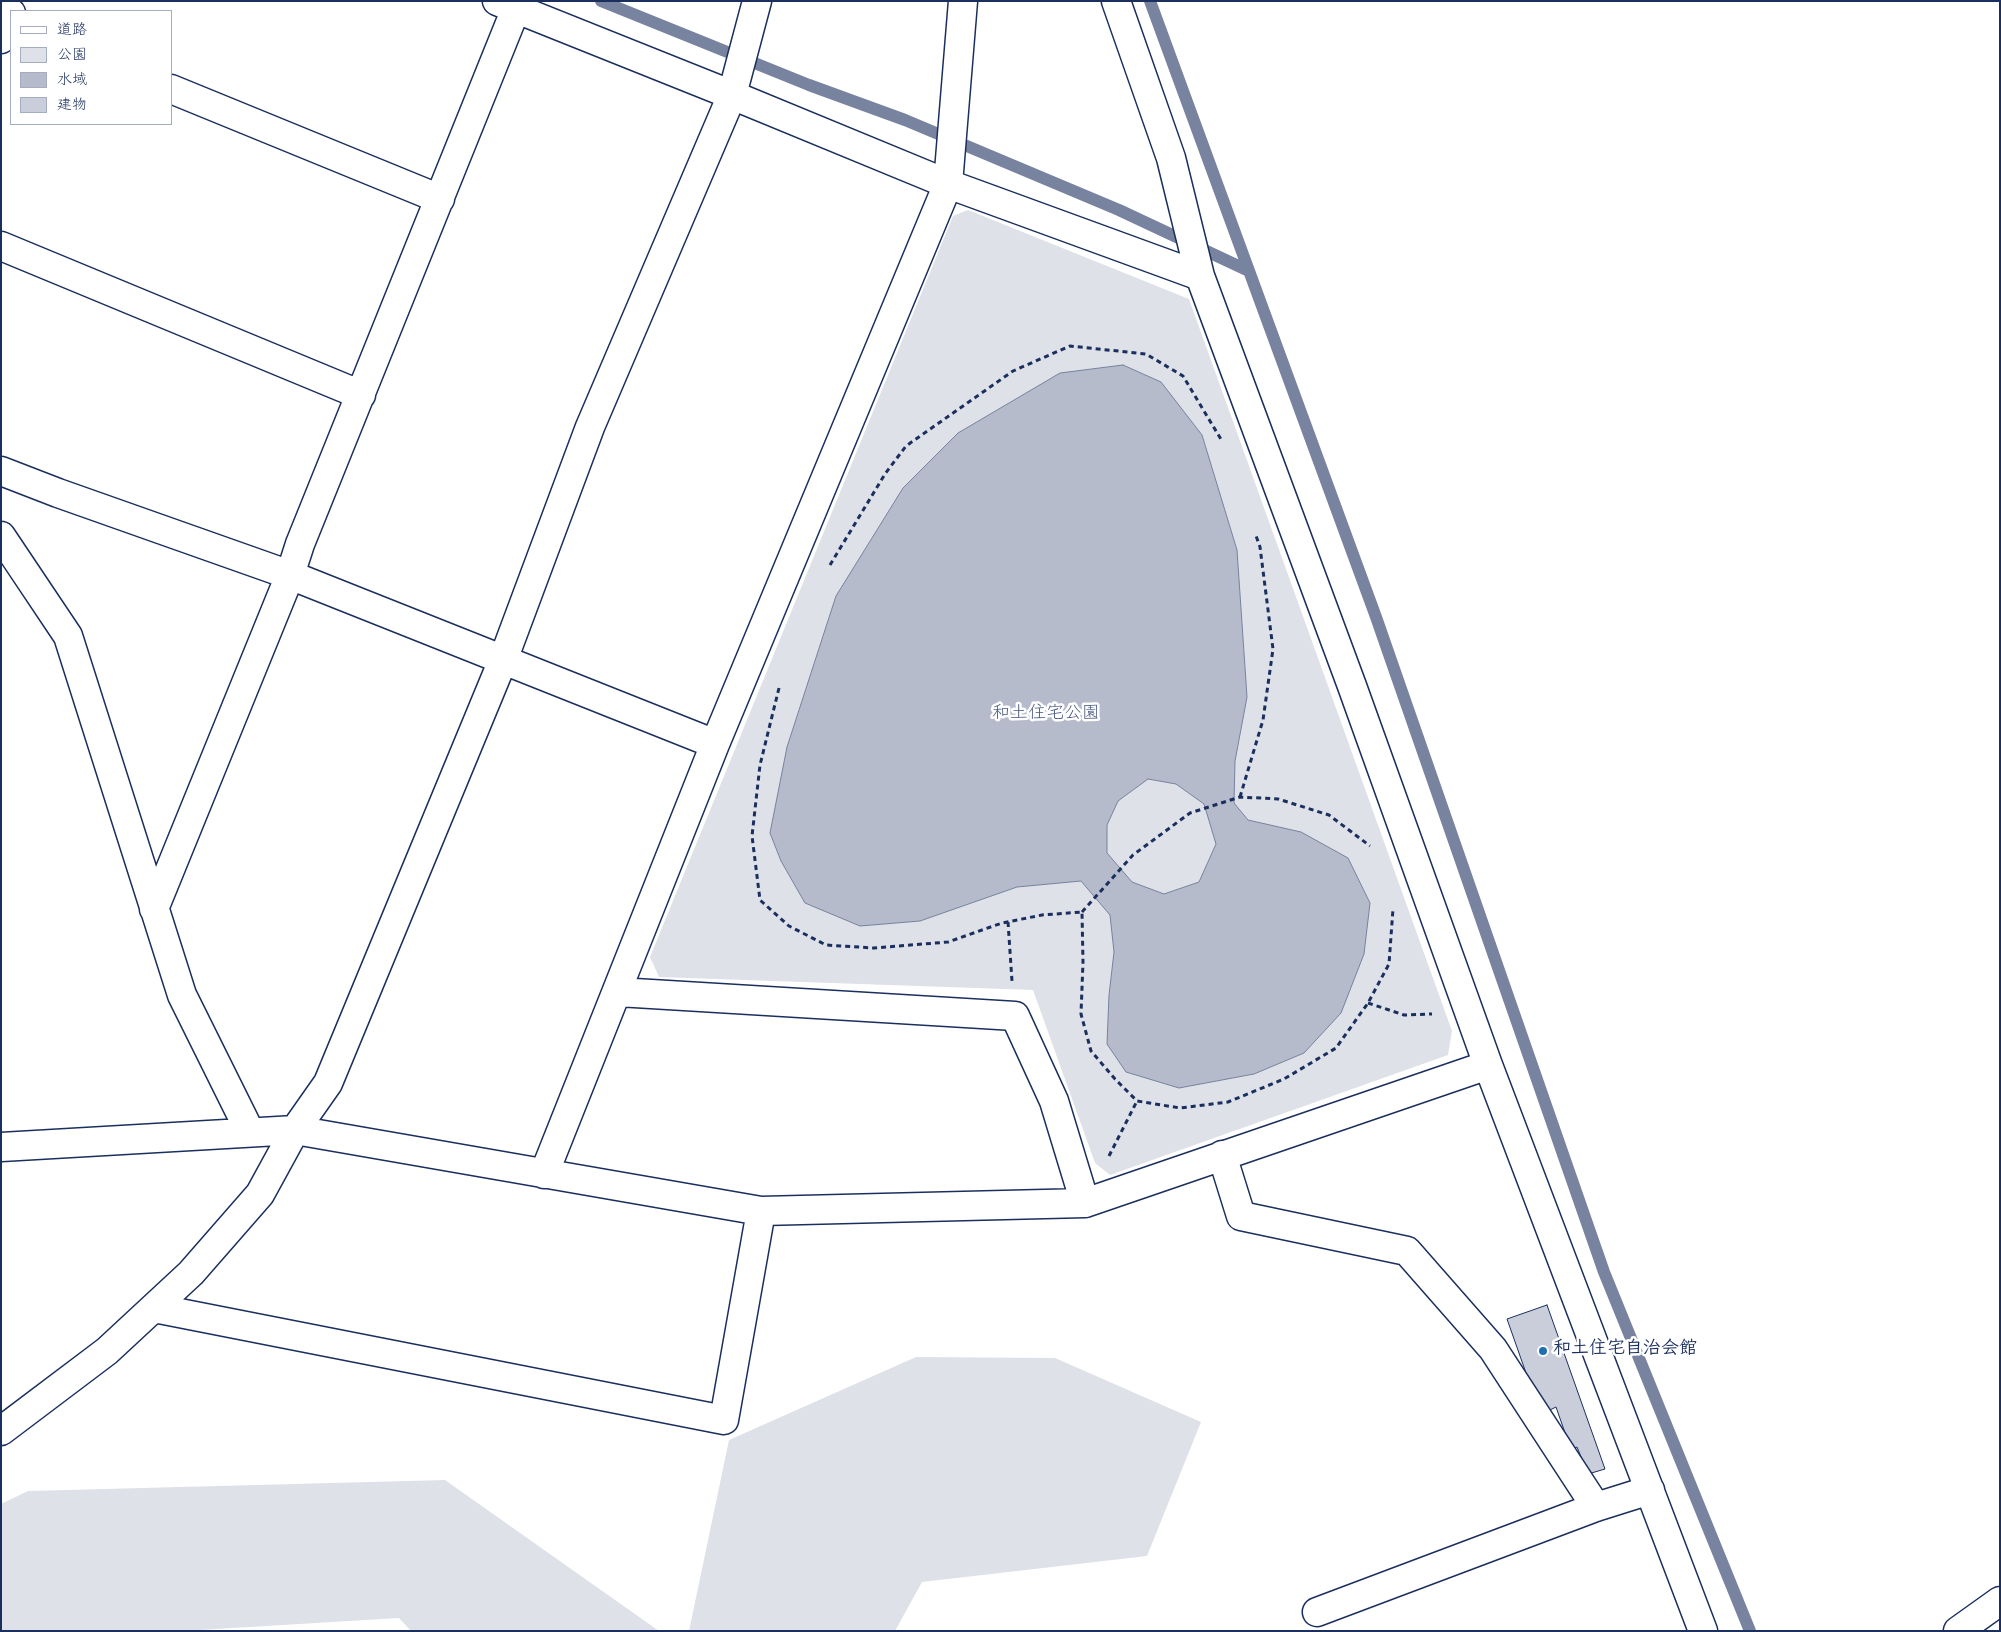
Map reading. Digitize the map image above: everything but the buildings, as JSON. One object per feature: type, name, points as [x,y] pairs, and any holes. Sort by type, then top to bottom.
[{"type":"street","points":[[1,1431],[107,1351],[191,1273],[260,1194],[295,1130],[328,1083],[503,660],[590,427],[732,95],[757,1]]},
{"type":"street","points":[[544,1174],[716,744],[948,184],[963,1]]},
{"type":"street","points":[[1116,1],[1171,158],[1200,276],[1352,686],[1488,1064],[1704,1631]]},
{"type":"street","points":[[154,909],[440,199],[511,4],[948,184],[1200,276]]},
{"type":"street","points":[[172,89],[440,199]]},
{"type":"street","points":[[1,246],[360,394]]},
{"type":"street","points":[[1,471],[290,575],[716,744]]},
{"type":"street","points":[[1,536],[68,636],[182,996],[250,1132]]},
{"type":"street","points":[[618,992],[1015,1016],[1054,1102],[1085,1203]]},
{"type":"street","points":[[1,1147],[295,1130],[761,1211],[1085,1203],[1488,1064]]},
{"type":"street","points":[[1222,1155],[1241,1216],[1407,1251],[1493,1349],[1596,1507]]},
{"type":"street","points":[[154,1308],[724,1420],[761,1211]]},
{"type":"street","points":[[1317,1612],[1596,1507],[1650,1490]]},
{"type":"street","points":[[1958,1631],[2000,1601]]},
{"type":"path","points":[[828,568],[885,474],[906,446],[1013,371],[1070,346],[1146,354],[1183,376],[1223,443]]},
{"type":"path","points":[[1240,797],[1263,720],[1273,649],[1260,547],[1254,530]]},
{"type":"path","points":[[780,681],[760,764],[752,836],[760,900],[788,926],[826,945],[874,948],[948,942],[1008,922],[1042,915],[1082,912]]},
{"type":"path","points":[[1374,852],[1369,844],[1329,815],[1278,799],[1240,797],[1190,813],[1133,855],[1082,912],[1081,1014],[1091,1051],[1137,1101],[1180,1108],[1228,1102],[1284,1079],[1336,1048],[1368,1003],[1389,964],[1393,905]]},
{"type":"path","points":[[1008,922],[1015,1016]]},
{"type":"path","points":[[1368,1003],[1404,1015],[1430,1015],[1466,1004]]},
{"type":"path","points":[[1085,1203],[1137,1101]]},
{"type":"green space","name":"和土住宅公園","points":[[968,210],[1189,299],[1452,1031],[1448,1055],[1110,1175],[1095,1163],[1033,990],[659,977],[650,957],[953,216]]},
{"type":"green space","points":[[916,1357],[1055,1358],[1201,1422],[1147,1556],[922,1582],[895,1631],[689,1631],[729,1440]]},
{"type":"green space","points":[[445,1480],[659,1631],[411,1631],[399,1618],[183,1631],[1,1631],[1,1504],[28,1491]]},
{"type":"water","points":[[1123,365],[1161,382],[1202,435],[1237,550],[1247,697],[1235,761],[1234,803],[1248,820],[1301,832],[1348,858],[1370,903],[1364,954],[1341,1013],[1304,1053],[1254,1074],[1179,1088],[1126,1072],[1107,1044],[1109,995],[1114,952],[1110,915],[1081,881],[1017,887],[920,921],[860,926],[805,903],[781,861],[770,833],[787,747],[836,596],[903,488],[958,433],[1060,373]],"holes":[[[1148,779],[1176,784],[1204,804],[1216,844],[1199,882],[1164,894],[1132,882],[1107,853],[1107,825],[1118,801]]]},
{"type":"waterway","points":[[601,1],[809,85],[905,120],[1119,210],[1249,271]]},
{"type":"waterway","points":[[1150,1],[1376,617],[1604,1272],[1750,1631]]},
{"type":"place","name":"和土住宅自治会館","points":[[1543,1351]]}]
